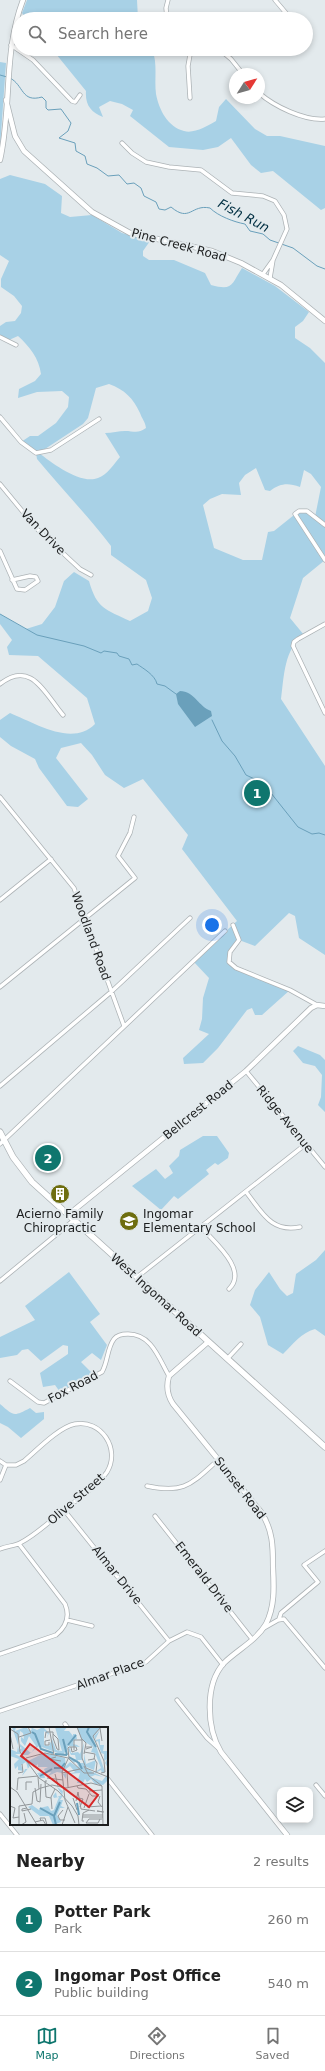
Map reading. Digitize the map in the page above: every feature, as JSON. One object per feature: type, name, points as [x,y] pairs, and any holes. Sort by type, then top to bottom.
[{"type":"main road","name":"West Ingomar Road","points":[[0,1132],[2,1142],[23,1171],[68,1215],[325,1447]]},
{"type":"street","points":[[18,12],[23,0]]},
{"type":"street","points":[[166,12],[168,0]]},
{"type":"street","points":[[275,0],[285,12]]},
{"type":"street","points":[[0,160],[12,34]]},
{"type":"street","points":[[27,56],[33,60],[72,101],[75,102],[80,95]]},
{"type":"street","points":[[190,56],[188,66],[190,98]]},
{"type":"street","points":[[227,56],[238,68]]},
{"type":"street","points":[[265,98],[290,112],[316,119],[325,119]]},
{"type":"street","name":"Pine Creek Road","points":[[6,100],[15,136],[24,151],[92,212],[130,233],[212,251],[263,274],[325,321]]},
{"type":"street","points":[[122,143],[146,162],[162,166],[201,170],[232,193],[263,196],[275,201],[284,215],[287,229],[273,260],[263,274]]},
{"type":"street","points":[[270,278],[273,260]]},
{"type":"street","points":[[0,337],[16,345]]},
{"type":"street","points":[[0,417],[26,447],[36,453],[51,450],[99,419]]},
{"type":"street","name":"Van Drive","points":[[0,484],[37,529],[80,569],[91,575]]},
{"type":"street","points":[[325,524],[307,511],[298,511],[295,514],[325,560]]},
{"type":"street","points":[[0,551],[12,580],[17,589],[21,591],[33,586],[38,581],[36,577],[30,576],[12,580]]},
{"type":"street","points":[[325,624],[298,639],[294,642],[293,646],[325,713]]},
{"type":"street","points":[[0,684],[16,674],[28,676],[36,682],[62,716]]},
{"type":"street","name":"Woodland Road","points":[[0,796],[2,802],[74,888],[124,1026]]},
{"type":"street","points":[[0,987],[135,878],[118,856],[130,833],[134,817]]},
{"type":"street","points":[[0,900],[51,859]]},
{"type":"street","points":[[0,1086],[111,992],[190,918]]},
{"type":"street","points":[[233,925],[239,940],[230,952],[229,962],[236,968],[290,990],[316,1005],[325,1006]]},
{"type":"street","points":[[2,1142],[225,931]]},
{"type":"street","name":"Bellcrest Road","points":[[68,1215],[246,1071],[308,1010],[316,1005]]},
{"type":"street","name":"Ridge Avenue","points":[[246,1071],[325,1167]]},
{"type":"street","points":[[137,1277],[306,1144]]},
{"type":"street","points":[[246,1192],[267,1218],[276,1226],[287,1229],[300,1227]]},
{"type":"street","points":[[0,1281],[74,1220]]},
{"type":"street","points":[[201,1227],[228,1258],[234,1268],[235,1279],[229,1289]]},
{"type":"street","name":"Fox Road","points":[[10,1381],[38,1402],[44,1403],[102,1372],[112,1341],[118,1336],[126,1334],[138,1336],[152,1345],[169,1376]]},
{"type":"street","points":[[169,1376],[208,1342]]},
{"type":"street","points":[[227,1359],[241,1344]]},
{"type":"street","name":"Sunset Road","points":[[169,1376],[167,1389],[170,1400],[261,1512],[271,1531],[274,1550],[273,1600],[269,1617],[263,1629],[223,1665],[214,1681],[211,1700],[212,1728],[219,1748],[251,1792],[287,1835]]},
{"type":"street","name":"Olive Street","points":[[0,1549],[8,1545],[19,1544],[97,1483],[107,1471],[112,1456],[111,1446],[98,1429],[76,1423],[65,1427],[24,1461],[16,1465],[6,1465]]},
{"type":"street","points":[[147,1486],[166,1490],[179,1489],[192,1482],[218,1460]]},
{"type":"street","points":[[0,1461],[6,1465],[0,1480]]},
{"type":"street","name":"Almar Drive","points":[[64,1510],[169,1641]]},
{"type":"street","name":"Emerald Drive","points":[[155,1516],[252,1639]]},
{"type":"street","points":[[0,1654],[56,1635],[61,1631],[67,1620],[68,1611],[65,1604],[19,1544]]},
{"type":"street","points":[[263,1629],[280,1619],[282,1613],[318,1582],[304,1565],[325,1551]]},
{"type":"street","points":[[280,1619],[284,1619],[287,1622],[325,1668]]},
{"type":"street","points":[[67,1620],[92,1626]]},
{"type":"street","name":"Almar Place","points":[[0,1711],[146,1662],[169,1641],[187,1632],[194,1633],[201,1637],[223,1665]]},
{"type":"street","points":[[177,1700],[207,1738],[219,1748]]},
{"type":"street","points":[[108,1779],[152,1835]]},
{"type":"street","points":[[316,1785],[325,1796]]},
{"type":"street","points":[[0,1814],[17,1835]]},
{"type":"shaded area","points":[[27,0],[137,0],[138,12],[22,12]]},
{"type":"shaded area","points":[[58,56],[154,56],[157,100],[165,117],[178,129],[188,132],[200,129],[216,121],[219,107],[226,99],[229,104],[231,104],[255,129],[267,136],[280,136],[325,146],[325,208],[321,210],[273,171],[261,173],[251,165],[231,138],[218,147],[203,150],[169,147],[130,116],[133,110],[122,104],[110,101],[99,107],[103,117],[92,110],[88,104],[86,91]]},
{"type":"shaded area","points":[[0,62],[6,63],[0,148]]},
{"type":"shaded area","points":[[10,175],[45,184],[62,196],[61,213],[70,217],[92,215],[122,233],[150,241],[143,251],[143,256],[149,260],[174,260],[205,273],[211,285],[228,287],[231,285],[242,268],[275,286],[309,312],[303,321],[295,327],[295,338],[310,348],[325,363],[325,560],[303,578],[290,618],[304,635],[292,647],[289,655],[284,673],[281,699],[325,766],[325,955],[299,938],[295,916],[289,913],[255,946],[239,940],[230,952],[229,962],[236,968],[290,990],[262,1015],[255,1015],[252,1008],[247,1010],[218,1048],[203,1063],[184,1064],[183,1058],[209,1034],[199,1030],[202,1019],[203,998],[209,978],[193,961],[237,921],[182,849],[188,835],[143,779],[124,788],[105,775],[92,755],[81,743],[61,748],[56,758],[88,799],[78,807],[67,806],[39,768],[35,759],[11,746],[0,737],[0,720],[10,713],[53,731],[65,733],[86,731],[95,724],[87,698],[38,656],[9,655],[7,647],[12,640],[0,624],[0,614],[26,629],[42,624],[55,607],[64,581],[74,572],[89,581],[95,597],[103,607],[130,621],[148,611],[152,598],[146,580],[111,555],[111,546],[37,459],[36,453],[21,442],[30,436],[38,436],[56,423],[68,407],[69,397],[62,391],[37,392],[18,398],[19,389],[35,381],[41,374],[40,368],[33,353],[18,336],[9,340],[0,337],[0,326],[6,322],[15,321],[21,313],[22,306],[14,296],[1,287],[1,279],[9,261],[0,255],[0,179]],"holes":[[[109,384],[120,389],[131,399],[140,413],[146,428],[138,432],[123,431],[105,433],[120,457],[107,472],[101,477],[91,479],[75,476],[39,453],[44,452],[45,449],[83,424],[88,418],[96,388]],[[256,468],[265,490],[270,491],[285,484],[300,487],[304,470],[311,474],[321,487],[315,517],[299,511],[274,531],[268,532],[262,560],[243,560],[214,548],[203,505],[210,499],[222,494],[241,495],[239,483],[245,475]]]},
{"type":"shaded area","points":[[180,691],[193,696],[203,706],[211,711],[212,716],[195,727],[178,704],[176,694]]},
{"type":"shaded area","points":[[298,1046],[320,1055],[325,1060],[325,1112],[318,1105],[321,1097],[322,1075],[315,1066],[303,1063],[293,1051]]},
{"type":"shaded area","points":[[203,1136],[217,1136],[229,1153],[228,1158],[218,1165],[215,1163],[206,1170],[209,1174],[178,1199],[174,1196],[161,1210],[132,1186],[156,1169],[165,1179],[173,1173],[169,1166],[179,1156],[180,1150]]},
{"type":"shaded area","points":[[325,1250],[325,1336],[315,1329],[310,1331],[298,1339],[283,1354],[268,1345],[260,1317],[250,1305],[255,1290],[269,1272],[280,1289],[287,1296],[293,1293],[296,1274],[316,1260]]},
{"type":"shaded area","points":[[69,1272],[100,1314],[90,1322],[107,1345],[101,1360],[92,1353],[81,1362],[94,1375],[60,1392],[55,1385],[43,1387],[40,1373],[68,1354],[68,1346],[63,1345],[41,1361],[28,1349],[22,1350],[17,1355],[0,1358],[0,1337],[35,1320],[25,1306]]},
{"type":"shaded area","points":[[0,1404],[14,1414],[30,1408],[36,1413],[44,1412],[44,1419],[21,1438],[8,1427],[0,1423]]},
{"type":"waterway","name":"Fish Run","points":[[0,75],[7,77]]},
{"type":"waterway","name":"Fish Run","points":[[10,78],[15,81],[23,92],[30,98],[42,97],[46,101],[46,108],[48,110],[61,109],[71,123],[68,131],[59,138],[75,143],[76,151],[85,156],[87,164],[97,168],[108,176],[119,175],[127,184],[134,183],[141,188],[144,196],[156,202],[159,209],[165,210],[171,207],[182,213],[187,213],[199,208],[210,208],[217,214],[245,224],[250,231],[263,234],[270,240],[293,248],[317,266],[325,269]]},
{"type":"waterway","points":[[0,614],[37,635],[84,646],[101,653],[104,651],[117,653],[119,656],[129,659],[132,665],[137,664],[146,670],[152,675],[157,684],[165,686],[176,694]]},
{"type":"waterway","points":[[212,720],[222,741],[235,756],[246,775],[263,783],[298,827],[312,834],[319,833],[325,835]]},
{"type":"place","name":"Potter Park","points":[[257,793]]},
{"type":"place","name":"Ingomar Post Office","points":[[48,1158]]},
{"type":"place","name":"Acierno Family Chiropractic","points":[[60,1194]]},
{"type":"place","name":"Ingomar Elementary School","points":[[129,1221]]}]
